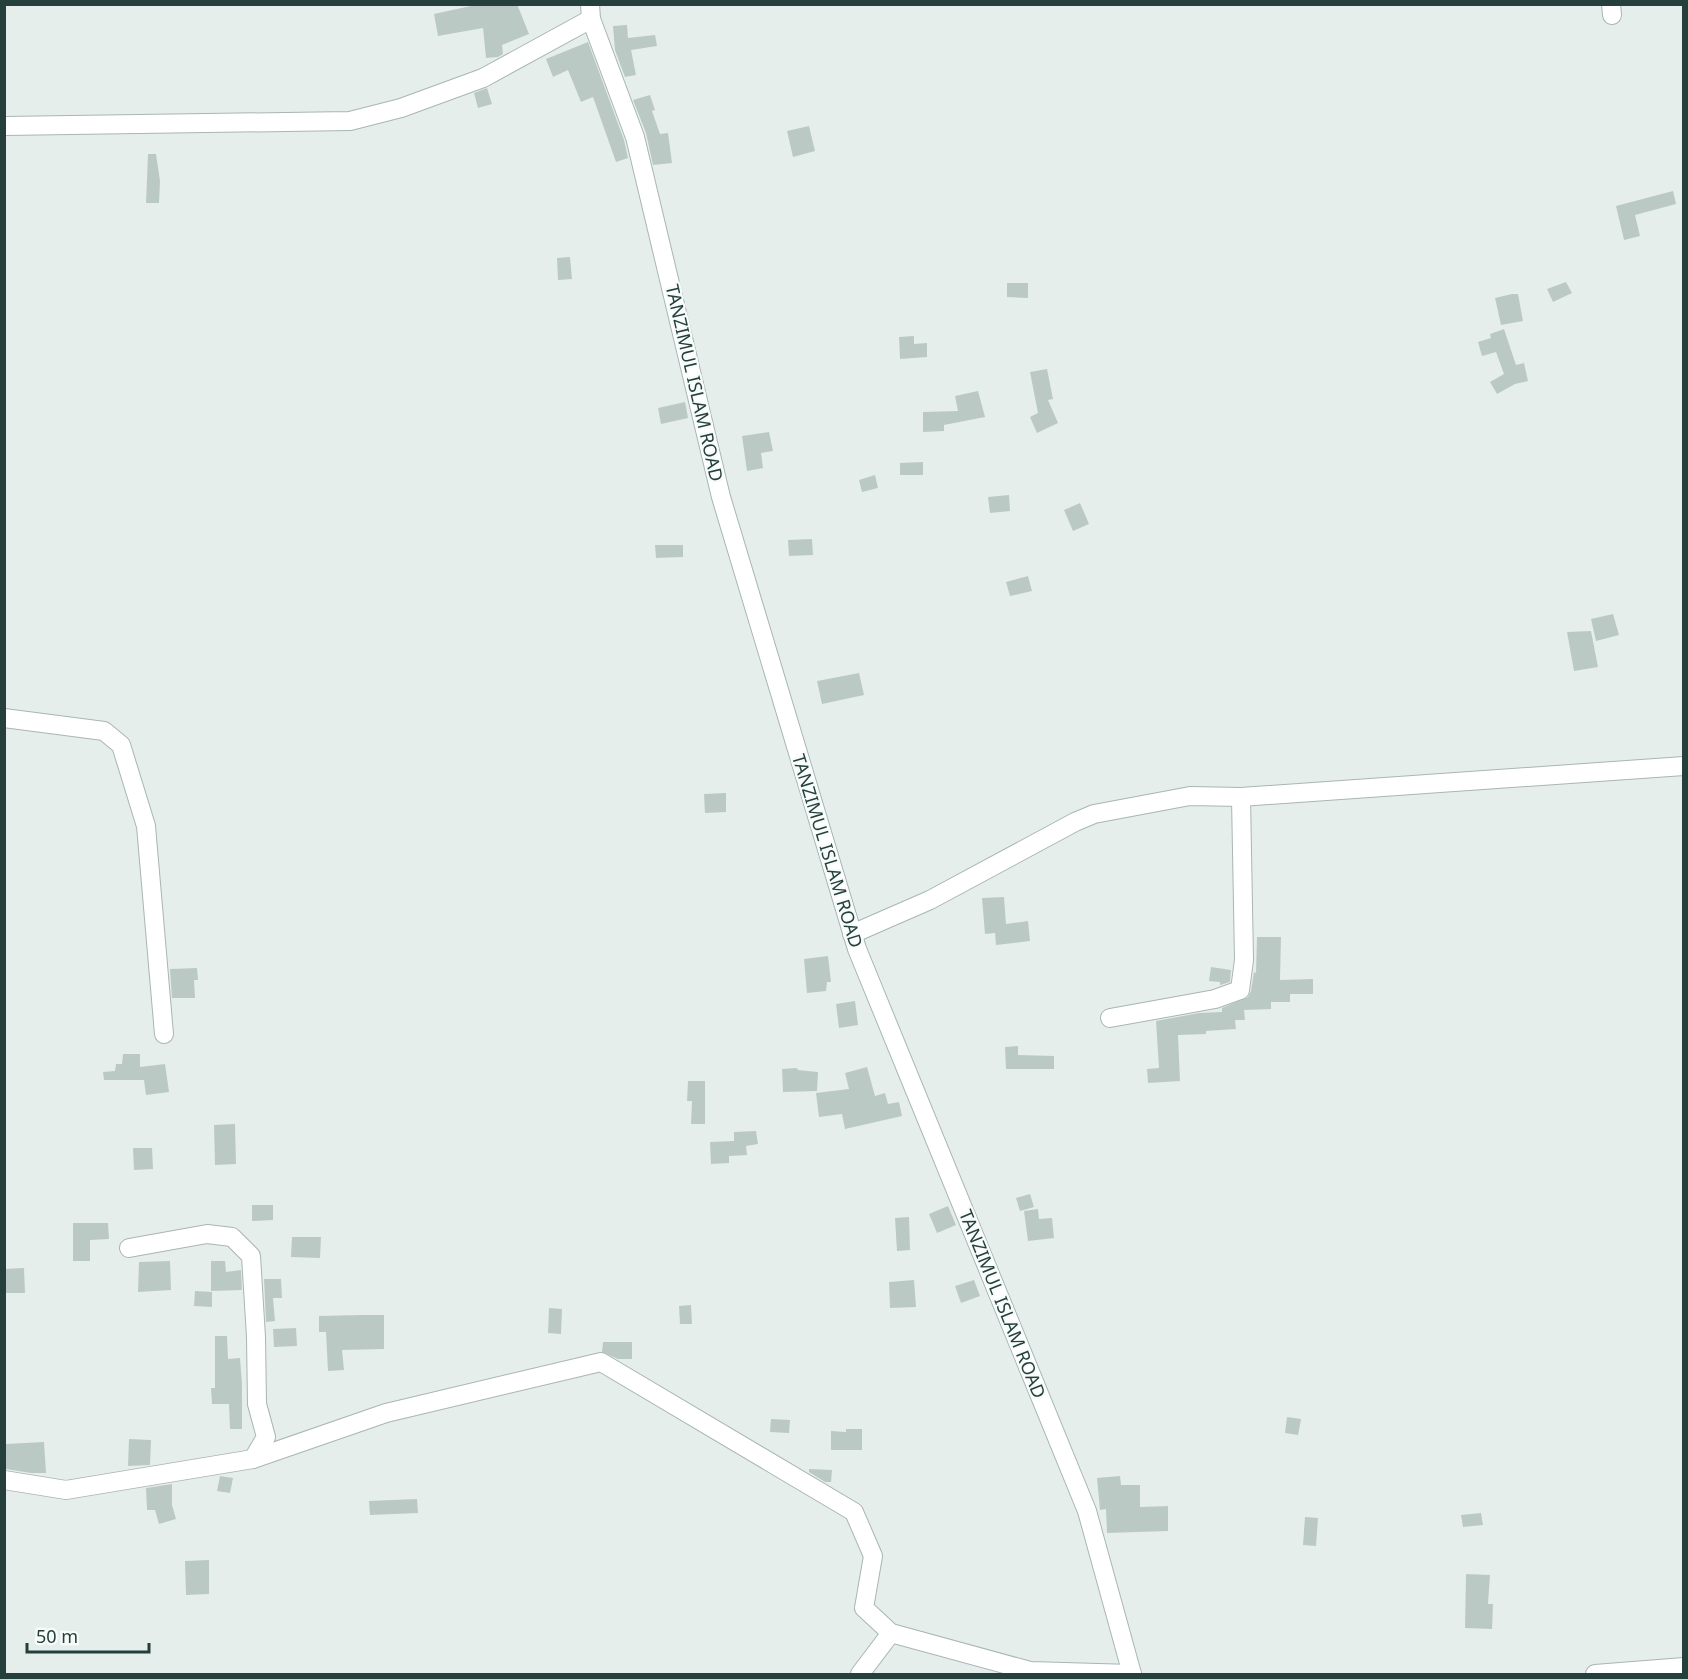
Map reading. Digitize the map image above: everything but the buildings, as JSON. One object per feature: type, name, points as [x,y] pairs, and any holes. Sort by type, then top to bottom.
[{"type":"street","points":[[4,126],[350,121],[401,108],[483,78],[591,12]]},
{"type":"street","name":"TANZIMUL ISLAM ROAD","points":[[591,12],[635,137],[721,497],[852,934],[1087,1511],[1132,1674]]},
{"type":"street","points":[[4,718],[104,731],[121,746],[146,826],[165,1034]]},
{"type":"street","points":[[852,934],[930,900],[1094,814],[1190,796],[1241,797],[1683,766]]},
{"type":"street","points":[[1110,1018],[1215,999],[1240,990],[1244,960],[1241,797]]},
{"type":"street","points":[[129,1248],[207,1234],[232,1237],[251,1256],[257,1404],[266,1437],[253,1459]]},
{"type":"street","points":[[4,1480],[66,1490],[253,1459],[386,1413],[601,1362],[854,1512],[873,1556],[864,1608],[891,1633],[1030,1671],[1132,1674]]},
{"type":"street","points":[[860,1674],[891,1633]]},
{"type":"street","points":[[1595,1674],[1683,1667]]}]
